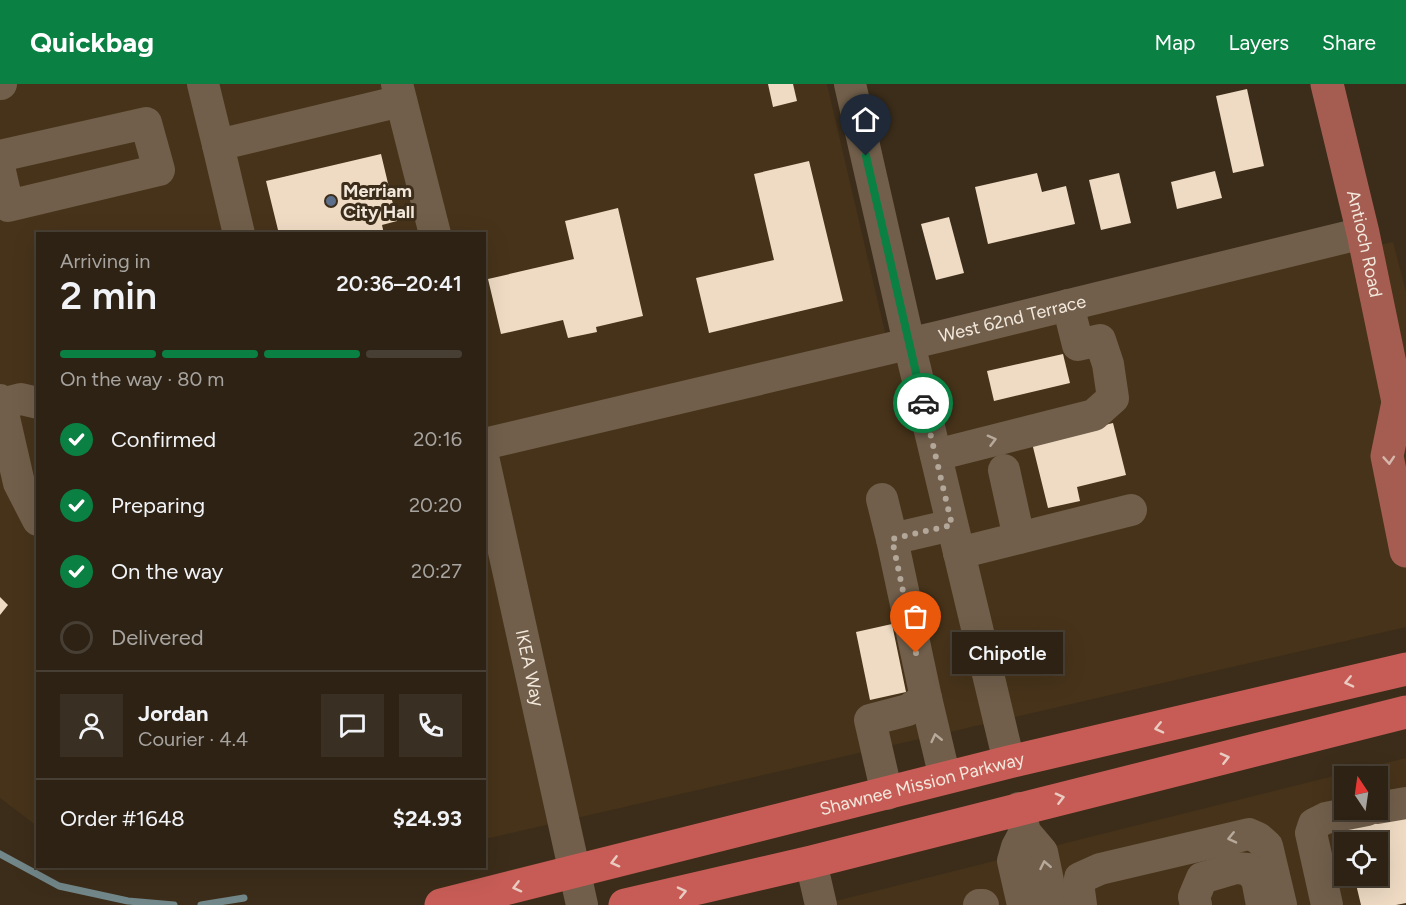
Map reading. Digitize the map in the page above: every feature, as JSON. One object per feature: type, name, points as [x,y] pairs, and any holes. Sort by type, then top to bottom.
[{"type":"highway","name":"Shawnee Mission Parkway","points":[[441,905],[1009,762],[1406,669]]},
{"type":"highway","points":[[625,905],[722,894],[811,862],[881,844],[1022,820],[1406,712]]},
{"type":"highway","points":[[881,844],[996,782],[1009,762]]},
{"type":"main road","name":"Antioch Road","points":[[1327,84],[1403,406],[1387,456],[1406,551]]},
{"type":"street","points":[[203,84],[240,232]]},
{"type":"street","points":[[850,84],[1009,762]]},
{"type":"street","points":[[218,145],[399,92],[434,232]]},
{"type":"street","points":[[0,156],[146,123],[159,170],[9,206],[0,171]]},
{"type":"street","name":"West 62nd Terrace","points":[[486,444],[1363,233]]},
{"type":"street","points":[[936,455],[1094,415],[1113,398],[1108,364],[1100,340],[1078,345],[1068,305]]},
{"type":"street","points":[[36,403],[21,399],[1,402],[19,483],[36,516]]},
{"type":"street","name":"IKEA Way","points":[[486,470],[582,905]]},
{"type":"street","points":[[1004,470],[1019,538]]},
{"type":"street","points":[[882,499],[945,778]]},
{"type":"street","points":[[892,539],[1019,538],[1131,510]]},
{"type":"street","points":[[887,794],[870,720],[908,710],[926,698]]},
{"type":"street","points":[[1388,806],[1406,803]]},
{"type":"street","points":[[1327,905],[1311,833],[1314,824],[1334,816]]},
{"type":"street","points":[[1022,820],[1014,861],[1023,905]]},
{"type":"street","points":[[1022,820],[1042,852],[1053,905]]},
{"type":"street","points":[[1082,905],[1078,890],[1080,878],[1100,869],[1249,834],[1267,846],[1281,905]]},
{"type":"street","points":[[811,862],[821,905]]},
{"type":"street","points":[[1196,905],[1194,897],[1202,878],[1236,868],[1248,869],[1257,879],[1262,905]]},
{"type":"shaded area","points":[[0,84],[827,84],[891,358],[1393,242],[1406,292],[1406,627],[486,839],[486,232],[36,232],[36,825],[0,798]]},
{"type":"shaded area","points":[[1406,758],[1406,905],[820,905],[1334,776],[1334,820],[1388,820],[1388,766],[1374,766]]},
{"type":"building","points":[[768,84],[793,84],[797,101],[773,107]]},
{"type":"building","points":[[1247,89],[1264,166],[1233,173],[1216,96]]},
{"type":"building","name":"Merriam City Hall","points":[[381,154],[397,221],[382,225],[384,232],[279,232],[266,181]]},
{"type":"building","points":[[809,161],[843,301],[709,333],[696,278],[774,260],[754,174]]},
{"type":"building","points":[[1215,171],[1222,198],[1177,209],[1171,182]]},
{"type":"building","points":[[1037,173],[1042,192],[1066,186],[1075,224],[988,244],[975,187]]},
{"type":"building","points":[[1119,173],[1131,223],[1101,230],[1089,180]]},
{"type":"building","points":[[618,208],[643,316],[596,327],[597,332],[568,338],[563,320],[501,334],[488,279],[574,259],[565,221]]},
{"type":"building","points":[[949,217],[964,273],[936,280],[921,224]]},
{"type":"building","points":[[1063,354],[1070,383],[994,401],[987,371]]},
{"type":"building","points":[[1113,423],[1126,475],[1077,487],[1080,501],[1048,508],[1032,443]]},
{"type":"building","points":[[0,597],[8,605],[0,615]]},
{"type":"building","points":[[892,624],[906,692],[870,700],[856,632]]},
{"type":"building","points":[[1406,809],[1406,903],[1361,905],[1356,886],[1388,886],[1388,832],[1343,832],[1341,824],[1358,820],[1388,820],[1388,813]]},
{"type":"waterway","points":[[0,854],[59,886],[128,901],[174,905]]},
{"type":"waterway","points":[[201,905],[244,898]]},
{"type":"way so far","points":[[916,653],[892,539],[952,525],[923,403]]},
{"type":"place","name":"Merriam City Hall","points":[[331,201]]},
{"type":"place","name":"Chipotle","points":[[916,653]]},
{"type":"route","points":[[866,156],[923,403]]}]
